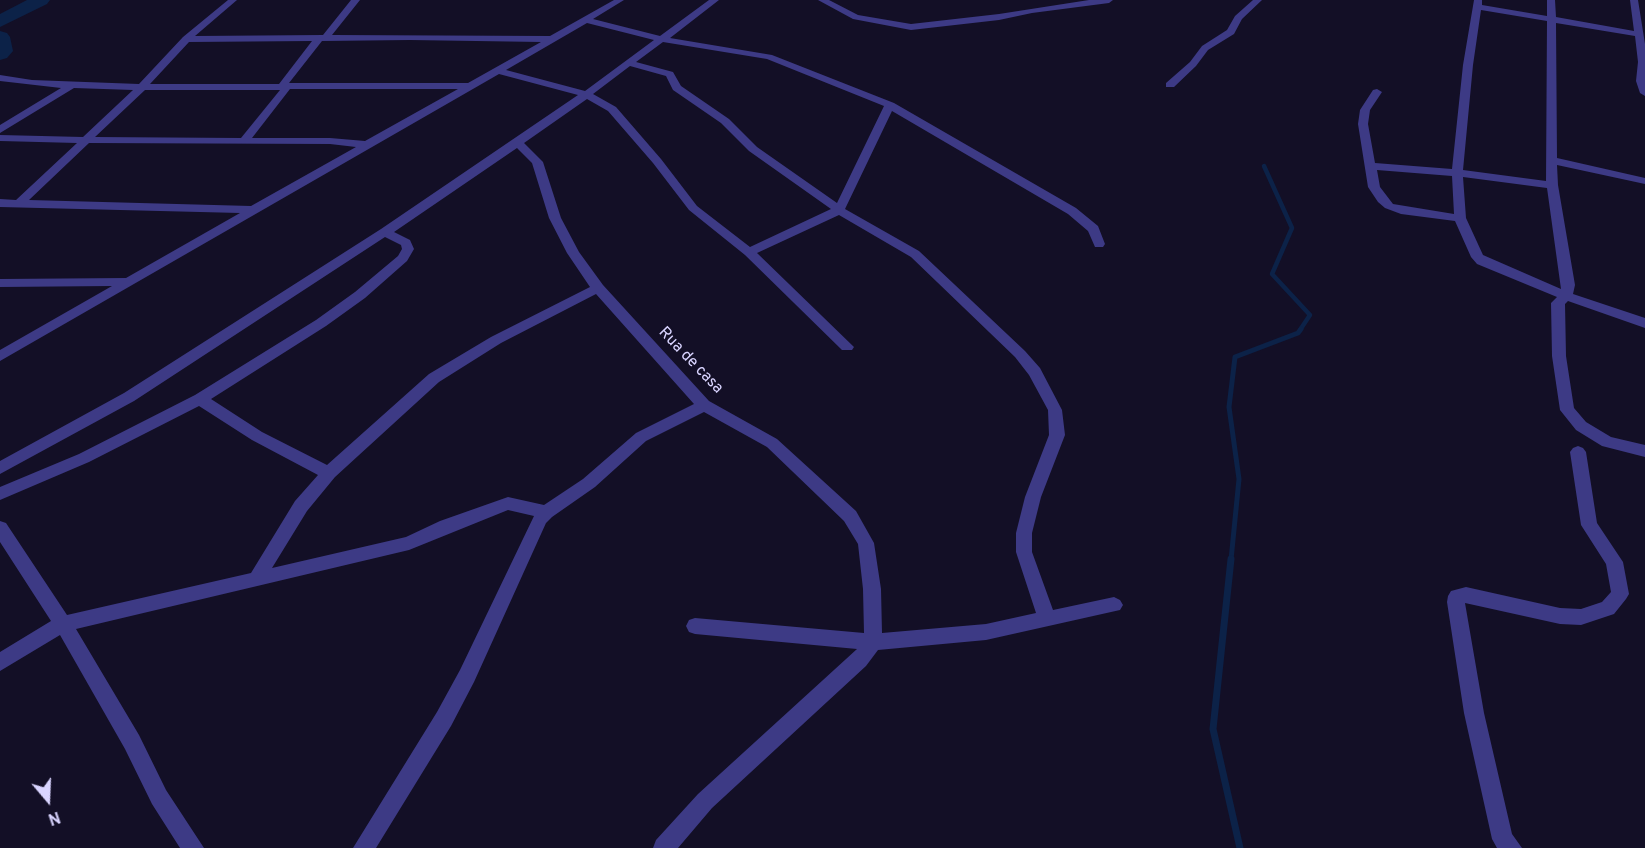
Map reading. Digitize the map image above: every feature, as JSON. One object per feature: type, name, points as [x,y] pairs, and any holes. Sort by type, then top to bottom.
[{"type":"street","points":[[18,204],[142,87],[186,39],[232,0]]},
{"type":"street","points":[[244,141],[322,38],[356,0]]},
{"type":"street","points":[[0,356],[620,0]]},
{"type":"street","points":[[0,468],[129,397],[385,232],[518,142],[715,0]]},
{"type":"street","points":[[822,0],[856,17],[911,27],[999,17],[1108,0]]},
{"type":"street","points":[[1170,85],[1193,64],[1205,48],[1232,32],[1238,18],[1258,0]]},
{"type":"street","points":[[1551,0],[1554,161],[1552,185],[1569,285],[1566,296],[1558,303],[1559,356],[1567,410],[1581,426],[1607,442],[1645,451]]},
{"type":"street","points":[[1634,0],[1644,63],[1641,81],[1645,93]]},
{"type":"street","points":[[1638,34],[1551,20],[1478,4],[1468,65],[1457,173],[1460,218],[1477,257],[1481,261],[1566,296],[1645,323]]},
{"type":"street","points":[[586,20],[662,39],[769,57],[890,105],[985,158],[1072,211],[1094,229],[1099,244]]},
{"type":"street","points":[[186,39],[552,39]]},
{"type":"street","points":[[629,63],[670,74],[677,88],[725,121],[753,149],[838,210],[915,254],[1020,354],[1035,372],[1055,410],[1057,435],[1033,496],[1024,533],[1024,552],[1047,620]]},
{"type":"street","points":[[499,70],[586,94],[612,109],[657,161],[693,208],[749,252],[847,347]]},
{"type":"street","points":[[0,78],[32,84],[142,87],[470,86]]},
{"type":"street","points":[[0,130],[72,85]]},
{"type":"street","points":[[1377,92],[1365,110],[1363,123],[1369,166],[1374,186],[1382,200],[1389,206],[1401,210],[1460,218]]},
{"type":"street","points":[[749,252],[838,210],[890,105]]},
{"type":"street","points":[[0,138],[330,141],[368,145]]},
{"type":"street","name":"Rua de casa","points":[[518,142],[530,153],[541,170],[544,189],[555,218],[573,253],[598,288],[704,405],[772,443],[856,524],[866,543],[872,589],[873,642]]},
{"type":"street","points":[[1554,161],[1645,181]]},
{"type":"street","points":[[1369,166],[1457,173],[1552,185]]},
{"type":"street","points":[[0,203],[252,210]]},
{"type":"street","points":[[0,494],[84,458],[200,399],[321,323],[360,295],[403,258],[408,249],[406,243],[385,232]]},
{"type":"street","points":[[0,283],[128,282]]},
{"type":"street","points":[[256,579],[301,506],[329,473],[434,378],[496,340],[598,288]]},
{"type":"street","points":[[200,399],[257,436],[329,473]]},
{"type":"street","points":[[364,848],[444,719],[467,676],[540,519],[546,512],[589,483],[649,432],[704,405]]},
{"type":"street","points":[[1511,848],[1503,838],[1474,712],[1456,602],[1457,596],[1466,595],[1560,616],[1581,617],[1608,608],[1620,594],[1614,562],[1589,525],[1578,452]]},
{"type":"street","points":[[0,662],[63,624],[409,543],[446,526],[508,503],[546,512]]},
{"type":"street","points":[[0,528],[63,624],[132,741],[159,797],[193,848]]},
{"type":"street","points":[[695,626],[873,642],[986,632],[1114,605]]},
{"type":"street","points":[[664,848],[705,801],[859,660],[873,642]]},
{"type":"waterway","points":[[0,21],[41,0]]},
{"type":"waterway","points":[[0,37],[3,51],[0,54]]},
{"type":"waterway","points":[[1264,166],[1292,228],[1272,274],[1310,315],[1300,330]]},
{"type":"waterway","points":[[1231,560],[1239,479],[1229,407],[1235,357],[1298,333],[1301,329]]},
{"type":"waterway","points":[[1231,559],[1213,729],[1240,848]]}]
